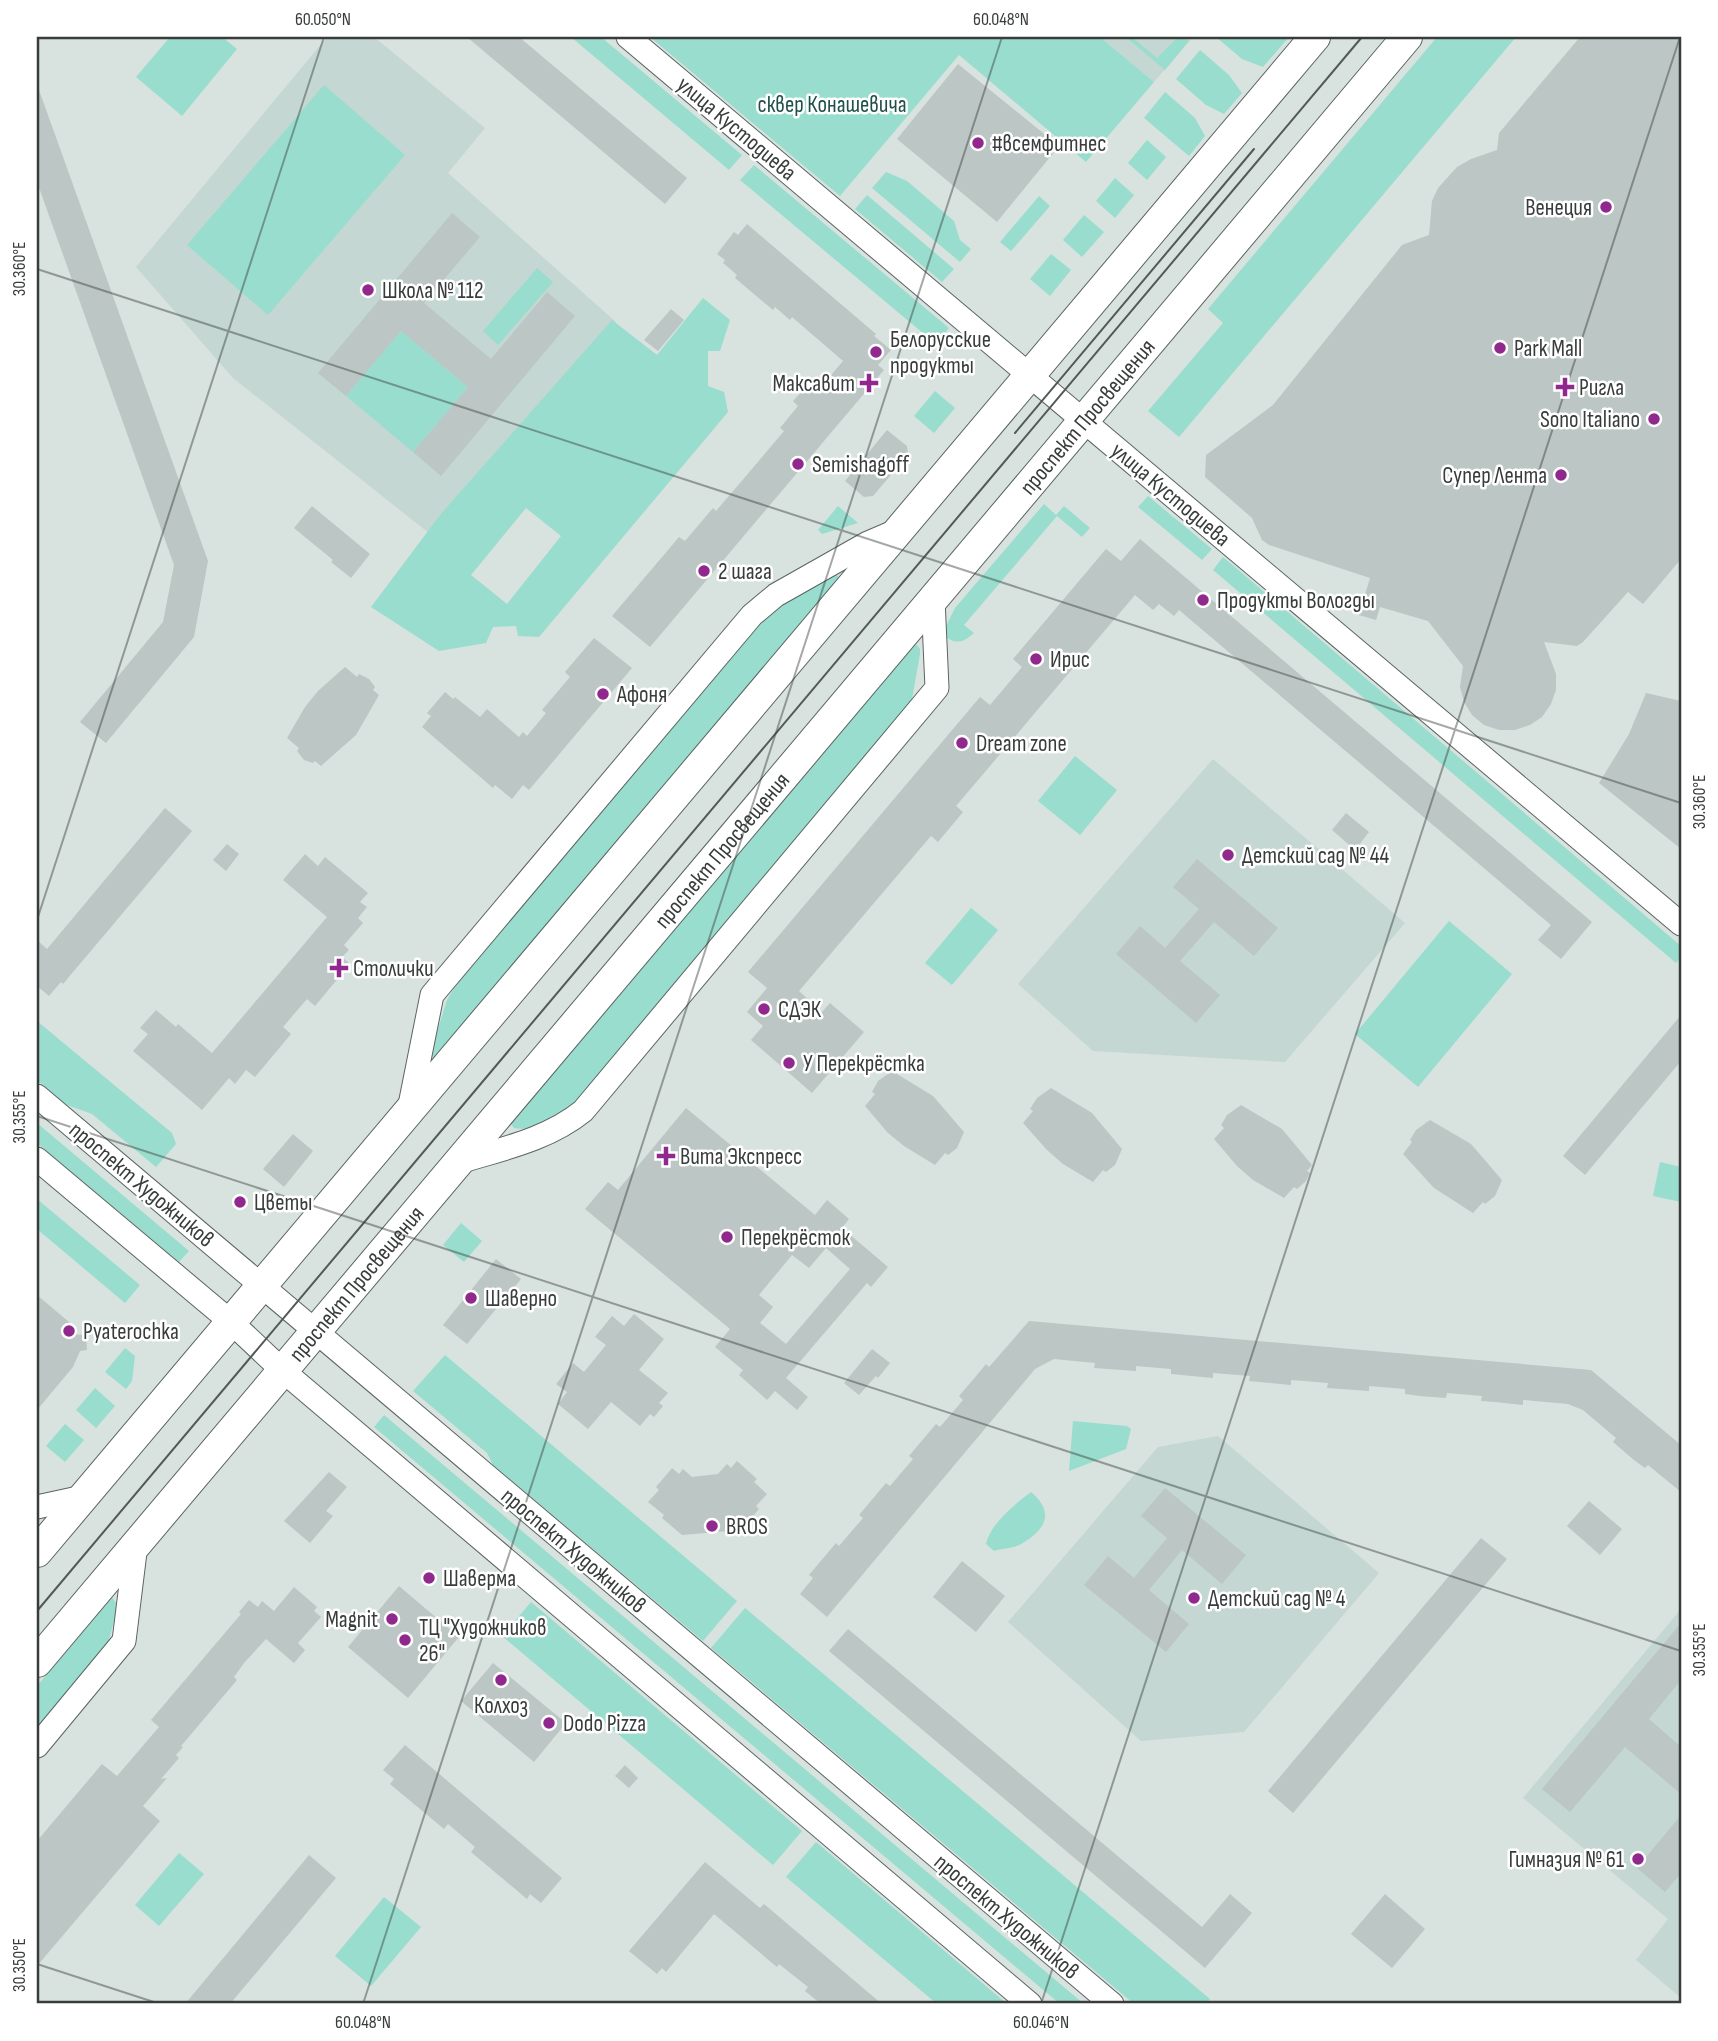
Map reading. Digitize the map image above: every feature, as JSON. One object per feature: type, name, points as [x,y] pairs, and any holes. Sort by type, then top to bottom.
[{"type":"main road","points":[[37,1552],[1315,37]]},
{"type":"main road","name":"проспект Просвещения","points":[[37,1662],[1407,37]]},
{"type":"street","name":"улица Кустодиева","points":[[628,37],[1681,924]]},
{"type":"street","points":[[409,1110],[432,995],[752,615],[776,595],[868,544],[899,530]]},
{"type":"street","points":[[459,1162],[535,1138],[568,1123],[583,1111],[689,986],[937,688],[933,599]]},
{"type":"street","name":"проспект Художников","points":[[37,1096],[1112,2004]]},
{"type":"street","points":[[37,1159],[1030,2004]]},
{"type":"street","points":[[37,1507],[83,1497]]},
{"type":"street","points":[[37,1746],[124,1641],[136,1544]]},
{"type":"shaded area","name":"Школа № 112","points":[[327,37],[374,37],[485,128],[448,173],[616,322],[434,537],[233,378],[136,267]]},
{"type":"shaded area","points":[[1100,37],[1193,37],[1154,82]]},
{"type":"shaded area","name":"Детский сад № 44","points":[[1213,759],[1405,923],[1285,1062],[1093,1051],[1018,984]]},
{"type":"shaded area","name":"Детский сад № 4","points":[[1218,1436],[1379,1573],[1244,1732],[1141,1741],[1008,1622],[1158,1447]]},
{"type":"shaded area","name":"Гимназия № 61","points":[[1681,1609],[1681,1998],[1636,1960],[1668,1919],[1523,1798]]},
{"type":"green space","points":[[170,37],[222,37],[237,49],[182,116],[136,77]]},
{"type":"green space","points":[[571,37],[601,37],[742,155],[729,170]]},
{"type":"green space","name":"сквер Конашевича","points":[[650,37],[1100,37],[1154,82],[1086,162],[959,55],[840,196]]},
{"type":"green space","points":[[1126,37],[1132,37],[1157,58],[1176,39],[1189,41],[1165,70]]},
{"type":"green space","points":[[1216,37],[1289,37],[1263,67],[1242,59]]},
{"type":"green space","points":[[1437,37],[1516,37],[1179,437],[1148,411],[1223,323],[1208,309]]},
{"type":"green space","points":[[1200,50],[1229,75],[1242,93],[1224,114],[1206,105],[1176,79]]},
{"type":"green space","points":[[324,85],[405,155],[268,315],[187,245]]},
{"type":"green space","points":[[1165,92],[1195,118],[1205,136],[1189,156],[1144,118]]},
{"type":"green space","points":[[1147,140],[1166,157],[1147,180],[1128,163]]},
{"type":"green space","points":[[754,165],[949,328],[936,344],[740,180]]},
{"type":"green space","points":[[886,172],[907,181],[954,221],[960,240],[971,249],[960,262],[872,188]]},
{"type":"green space","points":[[1115,178],[1134,195],[1115,218],[1096,201]]},
{"type":"green space","points":[[867,195],[954,269],[942,282],[855,209]]},
{"type":"green space","points":[[1039,196],[1050,206],[1011,251],[1000,242]]},
{"type":"green space","points":[[1084,215],[1104,232],[1082,257],[1063,240]]},
{"type":"green space","points":[[1051,254],[1071,270],[1050,296],[1030,279]]},
{"type":"green space","points":[[537,268],[553,282],[498,345],[483,331]]},
{"type":"green space","points":[[703,298],[730,320],[720,351],[708,351],[708,386],[724,392],[728,412],[539,637],[518,636],[516,626],[493,627],[486,643],[439,651],[371,607],[440,515],[612,320],[657,355]],"holes":[[[526,508],[561,536],[507,604],[471,575]]]},
{"type":"green space","points":[[401,331],[468,387],[413,452],[346,396]]},
{"type":"green space","points":[[935,391],[955,408],[934,433],[914,416]]},
{"type":"green space","points":[[1148,496],[1212,549],[1202,560],[1138,507]]},
{"type":"green space","points":[[1044,504],[1056,515],[1064,506],[1090,528],[1082,537],[1057,516],[964,625],[974,633],[961,641],[947,638],[946,626],[955,608]]},
{"type":"green space","points":[[838,506],[858,523],[822,534],[818,530]]},
{"type":"green space","points":[[1223,557],[1681,946],[1681,957],[1676,963],[1213,570]]},
{"type":"green space","points":[[836,574],[842,580],[437,1060],[433,1059],[431,1051],[447,1000],[462,975],[763,620],[782,603]]},
{"type":"green space","points":[[913,645],[917,645],[920,654],[911,705],[574,1105],[538,1126],[514,1128],[511,1124],[513,1118]]},
{"type":"green space","points":[[1075,756],[1117,790],[1080,835],[1038,801]]},
{"type":"green space","points":[[971,908],[998,930],[952,985],[925,963]]},
{"type":"green space","points":[[1449,921],[1512,974],[1418,1087],[1355,1034]]},
{"type":"green space","points":[[37,1021],[172,1133],[176,1144],[156,1167],[92,1114],[67,1105],[37,1080]]},
{"type":"green space","points":[[37,1123],[189,1251],[179,1262],[37,1143]]},
{"type":"green space","points":[[1660,1162],[1681,1167],[1681,1202],[1653,1196]]},
{"type":"green space","points":[[37,1199],[140,1285],[125,1303],[37,1229]]},
{"type":"green space","points":[[461,1223],[482,1241],[464,1262],[443,1245]]},
{"type":"green space","points":[[125,1348],[135,1356],[132,1381],[126,1389],[105,1372]]},
{"type":"green space","points":[[445,1355],[737,1601],[703,1641],[493,1465],[487,1453],[413,1391]]},
{"type":"green space","points":[[95,1388],[115,1406],[96,1428],[76,1410]]},
{"type":"green space","points":[[384,1415],[1084,2004],[1060,2004],[374,1427]]},
{"type":"green space","points":[[1073,1421],[1127,1426],[1131,1429],[1126,1449],[1069,1471]]},
{"type":"green space","points":[[65,1424],[84,1440],[65,1462],[46,1446]]},
{"type":"green space","points":[[1031,1492],[1038,1499],[1045,1514],[1041,1527],[1030,1539],[1018,1546],[994,1551],[986,1544],[992,1529],[1011,1508]]},
{"type":"green space","points":[[112,1597],[118,1606],[106,1651],[37,1735],[37,1686]]},
{"type":"green space","points":[[531,1602],[802,1831],[773,1865],[502,1636]]},
{"type":"green space","points":[[745,1608],[1210,1999],[1206,2004],[1134,2004],[711,1648]]},
{"type":"green space","points":[[816,1842],[1007,2004],[937,2004],[786,1877]]},
{"type":"green space","points":[[179,1853],[204,1874],[159,1926],[135,1905]]},
{"type":"green space","points":[[384,1897],[421,1927],[371,1986],[335,1956]]},
{"type":"building","points":[[467,37],[519,37],[687,178],[665,204]]},
{"type":"building","name":"Park Mall","points":[[1580,37],[1681,37],[1681,559],[1643,604],[1628,592],[1577,646],[1544,642],[1556,674],[1556,690],[1551,704],[1542,717],[1530,725],[1515,730],[1499,730],[1484,725],[1472,715],[1464,702],[1460,687],[1463,666],[1428,621],[1380,607],[1376,620],[1359,615],[1370,578],[1269,545],[1262,540],[1252,518],[1205,477],[1206,455],[1273,405],[1402,245],[1429,235],[1432,201],[1438,188],[1457,167],[1497,150],[1499,133]]},
{"type":"building","name":"#всемфитнес","points":[[958,64],[1059,146],[997,222],[897,139]]},
{"type":"building","points":[[37,90],[208,561],[194,637],[106,743],[80,722],[163,622],[174,565],[37,182]]},
{"type":"building","points":[[452,213],[480,237],[424,303],[491,359],[547,292],[575,316],[441,476],[413,452],[468,387],[401,331],[346,396],[318,373]]},
{"type":"building","points":[[747,224],[876,334],[874,336],[891,350],[878,365],[884,370],[650,647],[612,616],[679,537],[685,541],[713,508],[716,511],[784,431],[780,428],[798,406],[793,401],[807,386],[816,393],[843,361],[792,317],[790,320],[775,307],[773,310],[735,278],[737,275],[723,263],[725,260],[717,254],[734,232],[738,235]]},
{"type":"building","points":[[671,309],[684,320],[658,351],[644,340]]},
{"type":"building","points":[[887,430],[907,446],[908,455],[873,496],[864,497],[845,481]]},
{"type":"building","points":[[312,506],[370,554],[351,578],[294,528]]},
{"type":"building","points":[[1140,539],[1592,922],[1561,959],[1538,940],[1551,925],[1179,610],[1174,616],[1159,604],[1153,610],[1135,595],[956,806],[963,812],[938,842],[931,836],[799,991],[822,1012],[830,1003],[864,1032],[812,1093],[751,1040],[763,1026],[747,1012],[767,988],[748,972],[980,697],[990,705],[1022,667],[1013,659],[1106,549],[1121,561]]},
{"type":"building","points":[[594,638],[632,668],[529,790],[523,785],[512,799],[495,785],[493,788],[422,727],[431,716],[427,713],[445,692],[480,717],[487,709],[519,737],[523,732],[527,736],[546,713],[542,710],[570,677],[565,672]]},
{"type":"building","points":[[345,667],[357,677],[359,674],[369,679],[375,687],[373,690],[379,695],[356,735],[321,766],[315,761],[313,763],[304,760],[297,751],[299,748],[287,738],[318,691]]},
{"type":"building","points":[[1646,693],[1681,701],[1681,849],[1599,783],[1629,734]]},
{"type":"building","points":[[165,808],[192,831],[63,984],[61,982],[49,996],[37,986],[37,940],[47,949]]},
{"type":"building","points":[[1346,813],[1369,832],[1355,850],[1332,830]]},
{"type":"building","points":[[227,844],[239,854],[226,871],[213,860]]},
{"type":"building","points":[[305,854],[318,866],[325,857],[368,893],[360,902],[367,907],[358,918],[363,923],[344,945],[349,950],[342,957],[350,964],[315,1006],[307,999],[283,1027],[291,1034],[255,1077],[246,1070],[235,1084],[229,1078],[202,1110],[133,1051],[148,1034],[140,1028],[156,1010],[176,1027],[178,1024],[212,1053],[327,917],[283,880]]},
{"type":"building","points":[[1197,859],[1278,928],[1254,956],[1214,922],[1180,961],[1220,995],[1196,1023],[1116,954],[1140,926],[1165,948],[1199,909],[1173,887]]},
{"type":"building","points":[[1681,1015],[1681,1061],[1585,1175],[1563,1156]]},
{"type":"building","points":[[892,1071],[933,1096],[964,1132],[957,1148],[948,1155],[945,1153],[935,1165],[888,1133],[865,1106],[875,1094],[872,1092],[878,1081]]},
{"type":"building","points":[[1051,1088],[1092,1113],[1122,1149],[1115,1165],[1106,1172],[1103,1170],[1093,1182],[1063,1164],[1023,1123],[1033,1111],[1030,1109],[1037,1098]]},
{"type":"building","points":[[1241,1105],[1282,1129],[1312,1165],[1307,1171],[1310,1173],[1306,1181],[1297,1189],[1294,1187],[1284,1198],[1253,1180],[1214,1139],[1224,1128],[1221,1125],[1227,1115]]},
{"type":"building","name":"Перекрёсток","points":[[686,1108],[815,1215],[827,1200],[849,1219],[842,1228],[888,1267],[871,1287],[867,1283],[786,1378],[808,1397],[797,1410],[775,1391],[767,1400],[739,1375],[743,1370],[715,1347],[730,1329],[585,1209],[608,1182],[618,1190]],"holes":[[[826,1248],[850,1269],[786,1344],[760,1323],[773,1307],[759,1295],[792,1255],[809,1268]]]},
{"type":"building","points":[[1430,1120],[1471,1144],[1502,1180],[1495,1196],[1485,1204],[1483,1202],[1473,1213],[1434,1188],[1403,1154],[1412,1142],[1410,1140],[1416,1130]]},
{"type":"building","points":[[293,1134],[313,1151],[284,1187],[263,1169]]},
{"type":"building","points":[[496,1259],[521,1279],[467,1344],[443,1325]]},
{"type":"building","points":[[37,1295],[69,1322],[78,1335],[86,1334],[87,1350],[80,1351],[73,1367],[37,1410]]},
{"type":"building","points":[[634,1314],[664,1339],[639,1370],[668,1393],[659,1403],[663,1406],[654,1417],[650,1414],[640,1426],[611,1402],[588,1429],[558,1404],[567,1392],[556,1384],[573,1363],[584,1372],[606,1345],[595,1337],[612,1316],[624,1326]]},
{"type":"building","points":[[1029,1321],[1591,1370],[1681,1445],[1681,1492],[1648,1465],[1645,1468],[1634,1460],[1613,1442],[1616,1438],[1583,1410],[1568,1404],[1523,1400],[1523,1405],[1481,1401],[1482,1396],[1447,1393],[1446,1398],[1419,1396],[1405,1394],[1405,1389],[1369,1386],[1369,1391],[1327,1388],[1328,1383],[1291,1380],[1291,1385],[1249,1381],[1250,1376],[1213,1373],[1213,1378],[1171,1374],[1171,1369],[1136,1366],[1136,1371],[1094,1368],[1095,1363],[1054,1359],[1035,1369],[827,1617],[800,1594],[813,1578],[809,1575],[836,1543],[839,1546],[863,1518],[859,1515],[886,1483],[890,1486],[913,1459],[909,1456],[936,1424],[940,1427],[963,1400],[959,1396],[986,1364],[989,1367]]},
{"type":"building","points":[[872,1349],[890,1363],[859,1395],[844,1383]]},
{"type":"building","points":[[737,1461],[757,1479],[754,1482],[767,1494],[756,1506],[759,1509],[741,1530],[682,1535],[648,1502],[659,1490],[656,1487],[672,1468],[679,1474],[683,1469],[692,1477],[718,1474],[727,1464],[731,1468]]},
{"type":"building","points":[[329,1472],[347,1487],[326,1511],[333,1516],[310,1543],[284,1521]]},
{"type":"building","points":[[1165,1488],[1246,1555],[1222,1584],[1182,1550],[1149,1590],[1189,1624],[1166,1652],[1084,1585],[1108,1556],[1134,1578],[1167,1538],[1141,1516]]},
{"type":"building","points":[[1589,1501],[1622,1529],[1600,1555],[1567,1526]]},
{"type":"building","points":[[1481,1538],[1507,1559],[1293,1813],[1268,1791]]},
{"type":"building","points":[[962,1561],[1005,1596],[976,1632],[933,1597]]},
{"type":"building","name":"ТЦ \"Художников 26\"","points":[[399,1586],[459,1637],[408,1698],[348,1647]]},
{"type":"building","points":[[294,1587],[317,1607],[314,1611],[321,1617],[298,1643],[305,1650],[294,1663],[266,1639],[244,1663],[234,1677],[237,1680],[181,1746],[183,1747],[176,1755],[179,1758],[161,1779],[167,1778],[143,1806],[160,1821],[37,1966],[37,1841],[102,1764],[117,1776],[159,1727],[151,1720],[241,1614],[239,1612],[249,1600],[258,1607],[262,1601],[274,1611]]},
{"type":"building","points":[[1681,1623],[1681,1680],[1649,1719],[1681,1747],[1681,1794],[1625,1747],[1570,1812],[1542,1789]]},
{"type":"building","points":[[848,1629],[1202,1927],[1230,1894],[1252,1913],[1205,1968],[829,1651]]},
{"type":"building","points":[[493,1663],[566,1723],[534,1762],[461,1701]]},
{"type":"building","points":[[405,1745],[562,1878],[541,1903],[530,1894],[527,1899],[471,1852],[475,1847],[448,1824],[444,1829],[390,1784],[394,1779],[383,1770]]},
{"type":"building","points":[[625,1765],[638,1778],[629,1788],[615,1776]]},
{"type":"building","points":[[1681,1815],[1681,1873],[1665,1892],[1637,1868]]},
{"type":"building","points":[[309,1855],[336,1878],[230,2004],[185,2004]]},
{"type":"building","points":[[705,1862],[760,1908],[764,1904],[882,2004],[821,2004],[805,1991],[808,1987],[779,1964],[777,1967],[714,1914],[666,1972],[662,1968],[657,1974],[629,1951]]},
{"type":"building","points":[[1385,1894],[1425,1929],[1392,1968],[1351,1934]]},
{"type":"tram line","points":[[37,1611],[1362,37]]},
{"type":"tram line","points":[[1015,433],[1254,149]]},
{"type":"place","name":"#всемфитнес","points":[[978,143]]},
{"type":"place","name":"Венеция","points":[[1606,207]]},
{"type":"place","name":"Школа № 112","points":[[368,290]]},
{"type":"place","name":"Park Mall","points":[[1500,348]]},
{"type":"place","name":"Белорусские продукты","points":[[876,352]]},
{"type":"place","name":"Максавит","points":[[869,383]]},
{"type":"place","name":"Ригла","points":[[1565,387]]},
{"type":"place","name":"Sono Italiano","points":[[1654,419]]},
{"type":"place","name":"Semishagoff","points":[[798,464]]},
{"type":"place","name":"Супер Лента","points":[[1561,475]]},
{"type":"place","name":"2 шага","points":[[704,571]]},
{"type":"place","name":"Продукты Вологды","points":[[1203,600]]},
{"type":"place","name":"Ирис","points":[[1036,659]]},
{"type":"place","name":"Афоня","points":[[603,694]]},
{"type":"place","name":"Dream zone","points":[[962,743]]},
{"type":"place","name":"Детский сад № 44","points":[[1228,855]]},
{"type":"place","name":"Столички","points":[[339,968]]},
{"type":"place","name":"СДЭК","points":[[764,1009]]},
{"type":"place","name":"У Перекрёстка","points":[[789,1063]]},
{"type":"place","name":"Вита Экспресс","points":[[666,1156]]},
{"type":"place","name":"Цветы","points":[[240,1202]]},
{"type":"place","name":"Перекрёсток","points":[[727,1237]]},
{"type":"place","name":"Шаверно","points":[[471,1298]]},
{"type":"place","name":"Pyaterochka","points":[[69,1331]]},
{"type":"place","name":"BROS","points":[[712,1526]]},
{"type":"place","name":"Шаверма","points":[[429,1578]]},
{"type":"place","name":"Детский сад № 4","points":[[1194,1598]]},
{"type":"place","name":"Magnit","points":[[392,1619]]},
{"type":"place","name":"ТЦ \"Художников 26\"","points":[[405,1640]]},
{"type":"place","name":"Колхоз","points":[[501,1680]]},
{"type":"place","name":"Dodo Pizza","points":[[549,1723]]},
{"type":"place","name":"Гимназия № 61","points":[[1638,1859]]}]
